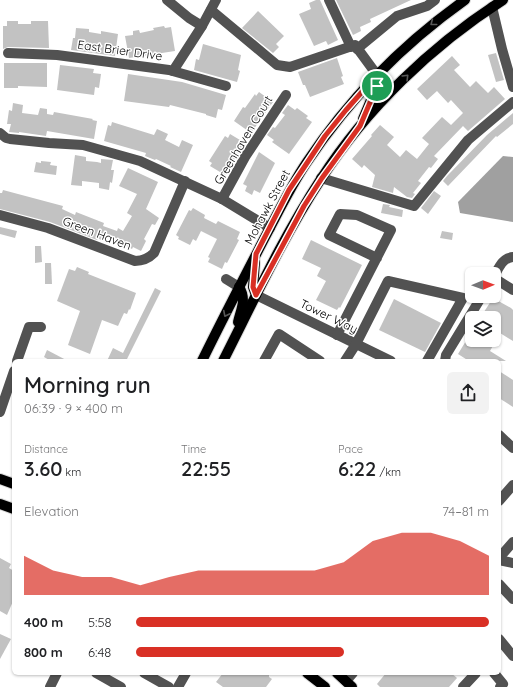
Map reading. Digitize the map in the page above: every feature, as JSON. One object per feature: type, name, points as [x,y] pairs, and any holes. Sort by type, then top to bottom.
[{"type":"main road","name":"Mohawk Street","points":[[203,359],[289,190],[310,157],[346,110],[376,76],[425,30],[465,0]]},
{"type":"main road","points":[[224,359],[256,295],[304,206],[322,178],[360,126],[390,92],[416,67],[460,30],[503,0]]},
{"type":"main road","points":[[360,126],[377,86],[376,76]]},
{"type":"main road","points":[[256,254],[253,287],[256,295]]},
{"type":"main road","points":[[234,340],[244,298],[244,294],[240,287]]},
{"type":"main road","points":[[0,479],[12,483]]},
{"type":"main road","points":[[0,504],[12,508]]},
{"type":"main road","points":[[310,675],[325,687]]},
{"type":"main road","points":[[341,675],[350,680]]},
{"type":"street","points":[[166,0],[202,26]]},
{"type":"street","points":[[173,71],[202,26],[216,0]]},
{"type":"street","points":[[329,0],[354,48],[376,76]]},
{"type":"street","points":[[211,10],[277,65],[290,67],[354,48],[397,16],[430,2]]},
{"type":"street","points":[[492,7],[513,87]]},
{"type":"street","name":"East Brier Drive","points":[[8,53],[57,55],[118,62],[173,71],[226,86]]},
{"type":"street","name":"Greenhaven Court","points":[[222,199],[245,157],[286,95]]},
{"type":"street","points":[[322,178],[414,206],[468,140],[513,102]]},
{"type":"street","points":[[0,133],[6,138],[10,139],[83,145],[103,149],[140,161],[222,199],[270,228]]},
{"type":"street","name":"Green Haven","points":[[0,215],[48,228],[135,261],[142,261],[149,258],[154,253],[185,181]]},
{"type":"street","points":[[337,334],[377,258],[391,230],[358,215],[340,214],[329,235],[377,258]]},
{"type":"street","points":[[500,267],[503,261],[513,257]]},
{"type":"street","points":[[226,279],[240,287]]},
{"type":"street","points":[[346,359],[356,344],[388,281],[463,298],[428,359]]},
{"type":"street","points":[[501,282],[513,290]]},
{"type":"street","name":"Tower Way","points":[[256,295],[387,359]]},
{"type":"street","points":[[445,359],[446,355],[478,303]]},
{"type":"street","points":[[18,359],[29,327],[41,327]]},
{"type":"street","points":[[265,359],[279,334],[317,359]]},
{"type":"street","points":[[0,412],[12,377]]},
{"type":"street","points":[[501,438],[512,446]]},
{"type":"street","points":[[501,499],[513,485]]},
{"type":"street","points":[[501,557],[513,542]]},
{"type":"street","points":[[501,560],[513,563]]},
{"type":"street","points":[[501,586],[513,599]]},
{"type":"street","points":[[501,644],[513,656]]},
{"type":"street","points":[[50,687],[56,675]]},
{"type":"street","points":[[100,675],[121,687]]},
{"type":"street","points":[[148,675],[169,687]]},
{"type":"street","points":[[178,687],[185,675]]},
{"type":"street","points":[[463,687],[474,675]]},
{"type":"street","points":[[496,675],[503,684],[500,687]]},
{"type":"shaded area","points":[[503,156],[513,157],[513,222],[460,213],[458,202]]},
{"type":"building","points":[[320,0],[338,40],[328,45],[326,41],[314,46],[299,14],[311,9],[309,3]]},
{"type":"building","points":[[336,0],[411,0],[370,19],[371,22],[360,27],[361,31],[353,35]]},
{"type":"building","points":[[258,11],[284,36],[276,44],[279,47],[273,53],[242,28]]},
{"type":"building","points":[[7,21],[18,21],[18,24],[31,24],[31,21],[48,21],[49,48],[8,47],[3,49],[3,26],[7,26]]},
{"type":"building","points":[[164,26],[165,28],[171,27],[175,51],[129,58],[125,36],[133,35],[133,31],[139,30],[140,33]]},
{"type":"building","points":[[76,28],[89,29],[89,32],[101,34],[101,31],[118,34],[115,56],[71,50],[73,38],[75,38]]},
{"type":"building","points":[[203,44],[241,55],[238,70],[240,71],[237,82],[194,70],[196,59],[199,60]]},
{"type":"building","points":[[496,53],[504,80],[496,82],[488,55]]},
{"type":"building","points":[[452,56],[460,65],[454,70],[470,87],[476,81],[488,93],[494,87],[505,99],[468,131],[463,126],[434,156],[438,159],[431,168],[429,167],[418,181],[421,183],[413,193],[415,194],[412,198],[407,197],[394,187],[393,193],[372,187],[375,175],[364,165],[362,168],[352,159],[380,125],[394,137],[387,145],[400,157],[406,150],[417,159],[429,144],[422,138],[442,117],[451,125],[463,113],[451,100],[448,103],[437,91],[427,100],[417,89]]},
{"type":"building","points":[[337,58],[344,84],[310,97],[298,72]]},
{"type":"building","points":[[4,63],[47,63],[47,87],[18,86],[18,88],[4,88]]},
{"type":"building","points":[[60,65],[94,69],[93,73],[101,74],[99,88],[95,87],[94,95],[57,90]]},
{"type":"building","points":[[128,74],[182,82],[226,95],[222,110],[218,109],[216,118],[170,105],[169,107],[124,101]]},
{"type":"building","points":[[259,92],[273,102],[251,133],[234,121],[243,107],[245,108],[255,94],[256,96]]},
{"type":"building","points":[[13,103],[23,105],[22,113],[38,115],[40,108],[47,109],[47,114],[53,115],[54,112],[93,119],[92,120],[97,121],[94,139],[47,131],[46,136],[9,132],[11,124],[7,124],[9,110],[12,111]]},
{"type":"building","points":[[288,105],[295,110],[297,108],[308,116],[306,118],[312,122],[289,154],[272,142],[274,140],[267,135],[273,127],[275,128],[285,115],[282,113]]},
{"type":"building","points":[[513,113],[513,124],[497,137],[496,136],[448,186],[443,181],[447,176],[487,135]]},
{"type":"building","points":[[112,122],[154,135],[157,129],[168,134],[165,140],[179,147],[182,140],[193,145],[181,172],[156,159],[155,160],[145,156],[146,153],[104,141],[108,125],[111,126]]},
{"type":"building","points":[[230,134],[245,143],[225,175],[210,166],[212,163],[209,161],[225,136],[228,138]]},
{"type":"building","points":[[259,152],[275,163],[260,193],[254,190],[252,195],[245,191],[247,186],[243,184]]},
{"type":"building","points":[[75,155],[86,157],[86,161],[101,163],[101,159],[113,160],[111,170],[114,170],[112,183],[110,182],[109,190],[99,188],[99,183],[82,181],[82,186],[71,185]]},
{"type":"building","points":[[41,161],[51,162],[50,165],[57,166],[56,175],[34,172],[36,162],[41,163]]},
{"type":"building","points":[[128,168],[158,182],[146,209],[159,218],[155,225],[152,224],[144,239],[146,241],[141,251],[124,245],[125,243],[104,232],[101,240],[98,238],[97,240],[50,222],[0,209],[0,193],[2,193],[3,190],[63,206],[62,209],[75,215],[76,212],[104,223],[103,226],[117,231],[118,228],[123,231],[132,216],[127,213],[137,194],[119,186]]},
{"type":"building","points":[[434,191],[441,196],[428,214],[421,208]]},
{"type":"building","points":[[383,204],[403,210],[402,217],[381,213]]},
{"type":"building","points":[[193,208],[205,215],[204,218],[216,224],[218,221],[240,232],[237,239],[239,240],[227,263],[225,262],[222,269],[208,262],[210,258],[208,257],[217,239],[201,231],[196,241],[193,239],[190,245],[178,239],[179,237],[176,235],[189,210],[191,211]]},
{"type":"building","points":[[0,227],[17,231],[15,238],[0,234]]},
{"type":"building","points":[[442,231],[453,233],[452,240],[440,238]]},
{"type":"building","points":[[311,240],[362,265],[340,308],[339,307],[337,310],[316,300],[326,281],[317,276],[321,268],[302,259]]},
{"type":"building","points":[[35,246],[41,246],[42,262],[35,263]]},
{"type":"building","points":[[45,263],[51,263],[52,284],[45,284]]},
{"type":"building","points":[[77,267],[89,272],[88,274],[136,293],[130,310],[129,309],[127,314],[124,313],[118,326],[102,320],[90,354],[68,345],[80,311],[57,301],[69,269],[75,271]]},
{"type":"building","points":[[155,288],[161,291],[127,359],[108,359],[113,348],[123,353]]},
{"type":"building","points":[[394,299],[441,323],[425,352],[379,330]]},
{"type":"building","points":[[501,302],[513,310],[513,341],[501,334],[501,311],[485,311],[490,303]]},
{"type":"building","points":[[465,342],[465,347],[492,347],[490,351],[506,361],[501,361],[501,359],[466,359],[458,354]]},
{"type":"building","points":[[47,350],[64,359],[48,359],[44,357]]},
{"type":"building","points":[[501,372],[513,380],[513,407],[501,399]]},
{"type":"building","points":[[0,558],[11,564],[9,568],[12,570],[12,604],[7,615],[0,611]]},
{"type":"building","points":[[0,634],[11,639],[0,659]]},
{"type":"building","points":[[221,675],[269,675],[272,679],[266,687],[223,687],[216,682]]},
{"type":"building","points":[[384,675],[453,675],[457,678],[449,687],[380,687],[377,684]]},
{"type":"route","points":[[376,76],[377,86],[360,126],[340,152],[304,206],[256,295],[253,287],[253,280],[256,254],[289,190],[325,136],[376,76]]}]
